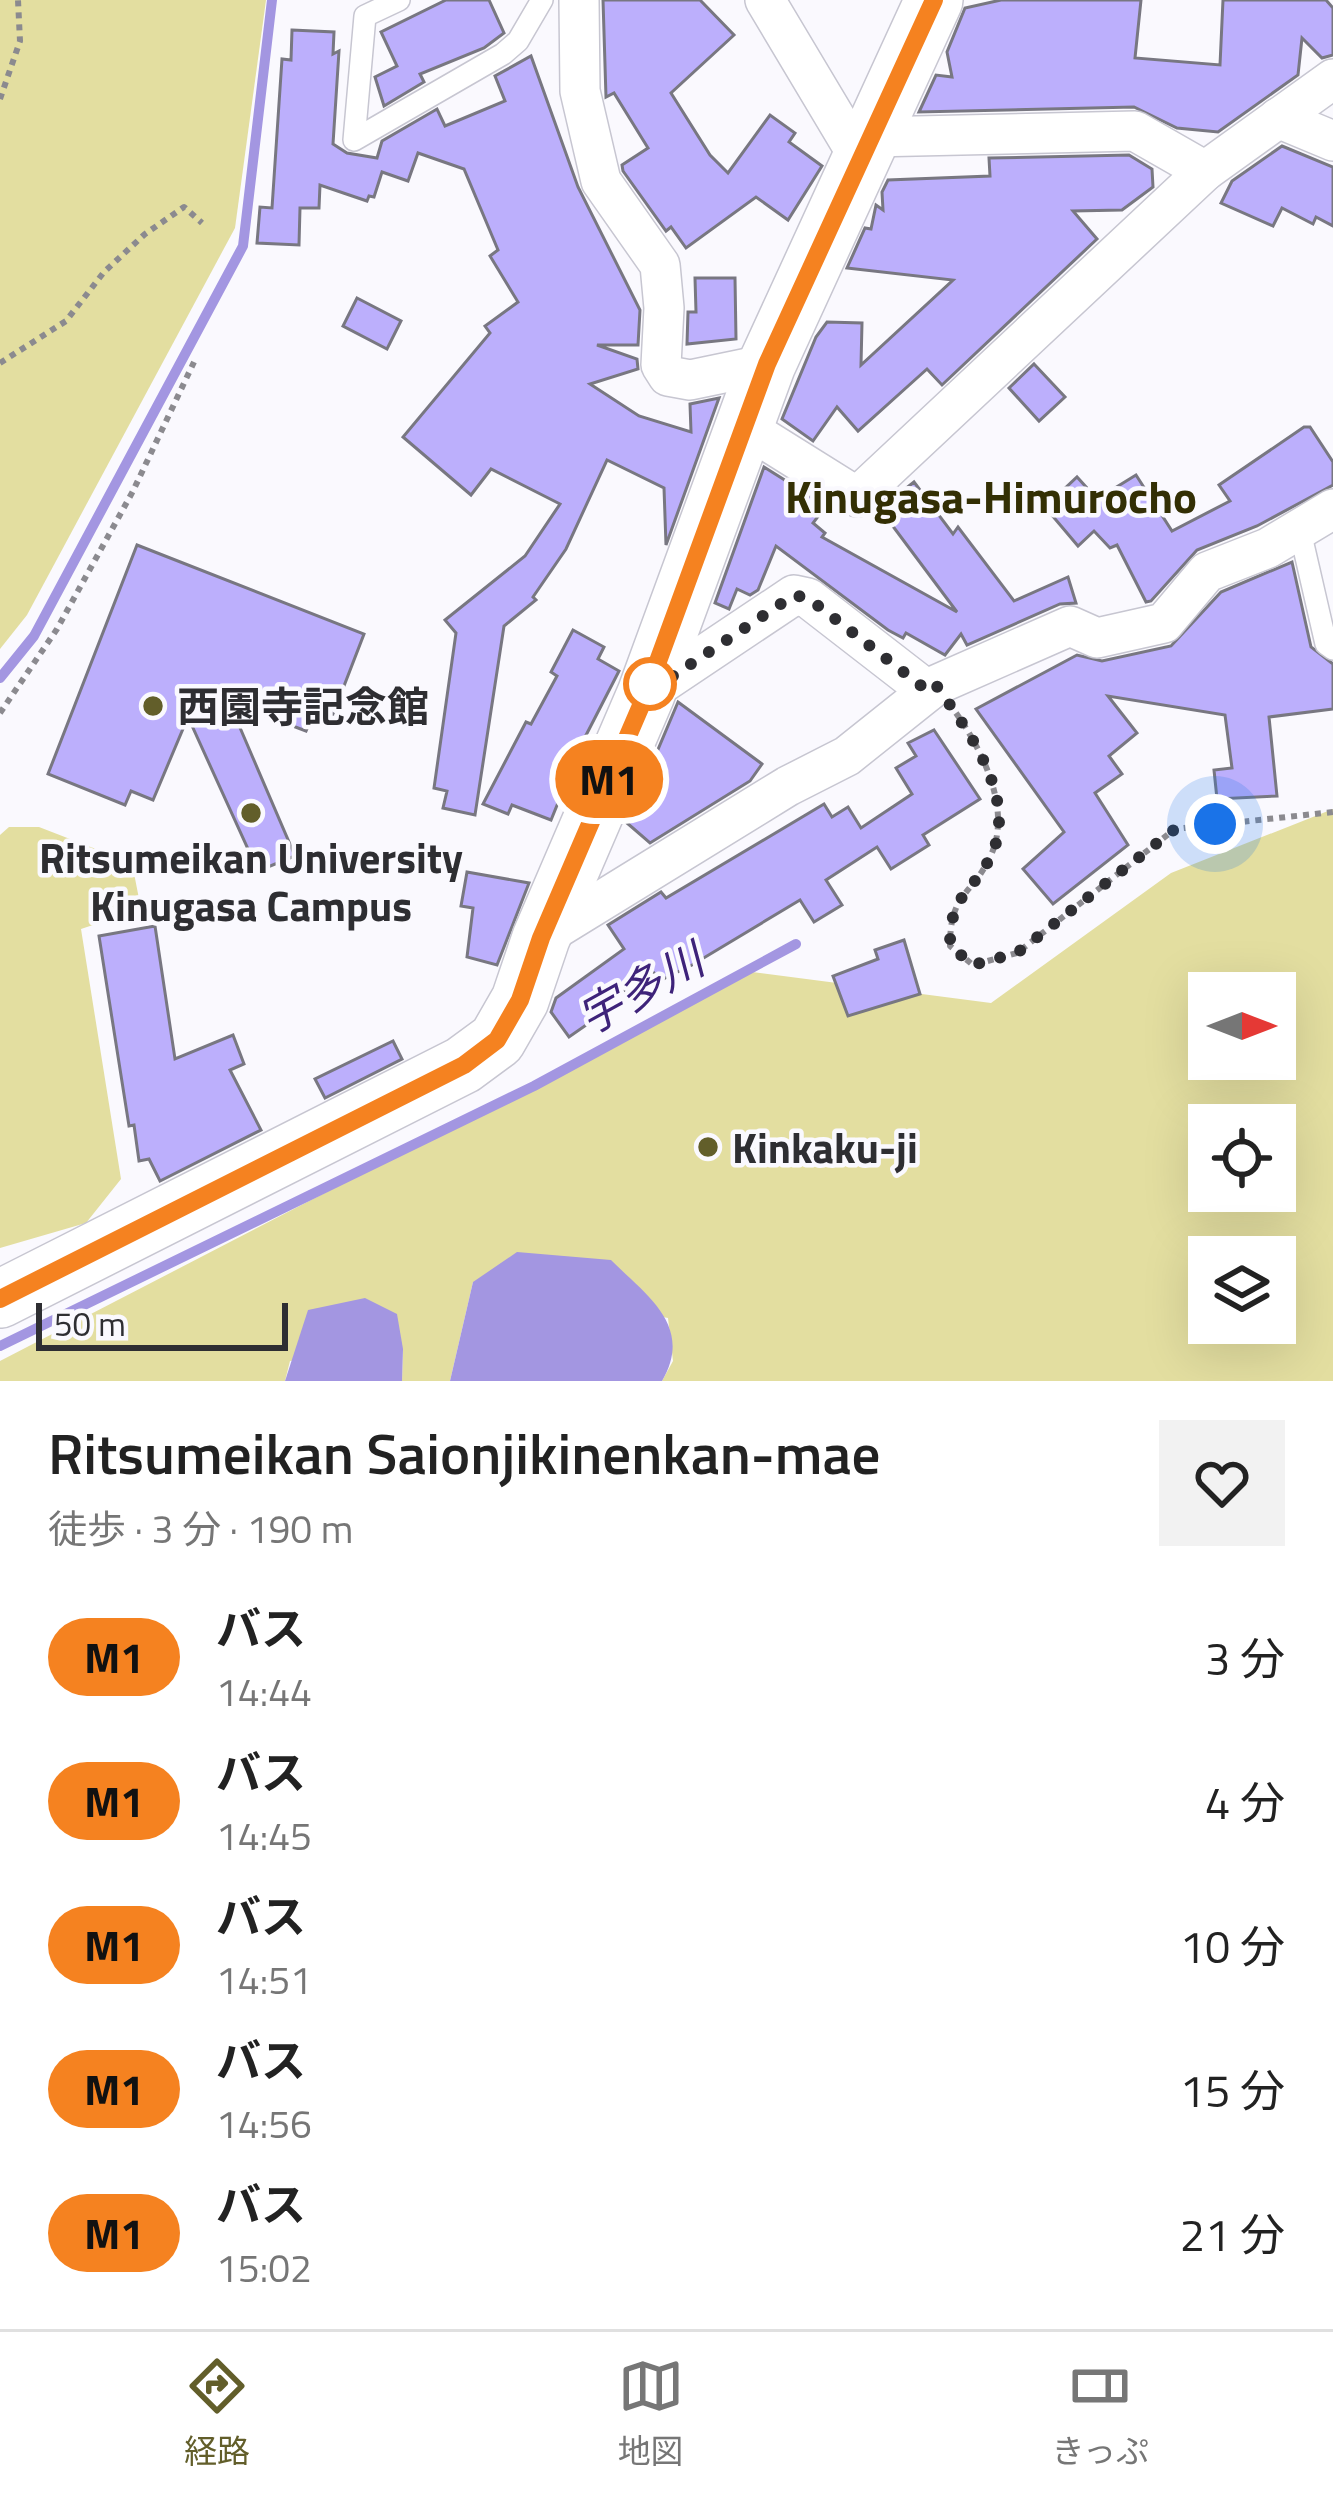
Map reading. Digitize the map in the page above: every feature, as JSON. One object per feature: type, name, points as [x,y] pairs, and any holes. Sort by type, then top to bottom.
[{"type":"street","points":[[578,0],[580,91],[601,181],[660,265],[661,364],[668,376],[690,380],[767,364]]},
{"type":"street","points":[[765,0],[865,148]]},
{"type":"street","points":[[0,1299],[464,1065],[497,1040],[520,1000],[541,938],[646,694],[767,364],[934,0]]},
{"type":"street","points":[[745,427],[857,497],[1205,171],[1333,79]]},
{"type":"street","points":[[1278,118],[1333,141]]},
{"type":"street","points":[[865,148],[1135,131],[1205,171]]},
{"type":"street","points":[[541,938],[788,786],[847,756],[932,688],[1070,626],[1096,638],[1164,623],[1208,572],[1317,520]]},
{"type":"street","points":[[646,694],[794,595],[808,598],[932,688]]},
{"type":"lane","points":[[399,0],[365,16],[354,140],[503,54],[518,41],[542,0]]},
{"type":"lane","points":[[1317,520],[1326,644],[1333,649]]},
{"type":"path","points":[[0,99],[20,41],[18,0]]},
{"type":"path","points":[[0,363],[66,321],[104,272],[184,206],[202,223]]},
{"type":"path","points":[[0,713],[57,629],[133,490],[194,362]]},
{"type":"path","points":[[932,688],[990,771],[998,826],[992,854],[950,912],[950,946],[973,965],[1017,953],[1175,829],[1333,812]]},
{"type":"shaded area","points":[[0,0],[266,0],[235,228],[27,615],[0,649]]},
{"type":"shaded area","name":"Kinkaku-ji","points":[[1333,809],[1333,1381],[662,1381],[673,1361],[668,1318],[473,1282],[450,1381],[402,1381],[403,1349],[290,1361],[285,1381],[0,1381],[0,1361],[752,972],[991,1003],[1171,873]]},
{"type":"shaded area","points":[[9,827],[39,827],[132,863],[141,909],[81,929],[121,1179],[86,1223],[0,1248],[0,835]]},
{"type":"shaded area","points":[[517,1252],[611,1260],[651,1300],[669,1328],[673,1344],[662,1381],[450,1381],[473,1282]]},
{"type":"shaded area","points":[[365,1298],[397,1314],[402,1381],[285,1381],[308,1310]]},
{"type":"building","points":[[446,0],[489,0],[504,33],[484,48],[420,74],[424,82],[384,106],[375,77],[397,66],[381,32]]},
{"type":"building","points":[[603,0],[700,0],[734,35],[671,93],[710,155],[728,173],[770,115],[795,133],[789,142],[822,166],[788,220],[756,197],[686,248],[671,227],[666,231],[623,171],[622,165],[648,148],[614,93],[606,97]]},
{"type":"building","points":[[1001,0],[1141,0],[1135,58],[1220,65],[1223,0],[1326,0],[1333,8],[1333,55],[1322,58],[1302,38],[1298,75],[1218,132],[1177,128],[1134,107],[919,112],[936,75],[952,77],[947,52],[965,8]]},
{"type":"building","points":[[292,30],[334,32],[333,54],[339,51],[333,144],[347,153],[377,158],[382,141],[437,109],[445,126],[505,101],[495,76],[531,56],[578,187],[640,310],[638,345],[597,345],[637,359],[638,369],[590,384],[639,416],[691,432],[690,404],[719,398],[666,545],[664,488],[607,460],[566,549],[533,597],[536,600],[504,626],[475,815],[443,808],[447,791],[434,788],[456,633],[445,620],[525,556],[560,504],[491,469],[471,495],[403,437],[490,333],[485,326],[518,302],[490,256],[498,250],[464,169],[418,153],[408,181],[382,172],[374,197],[367,201],[320,185],[319,208],[300,208],[299,245],[257,243],[260,207],[272,208],[282,59],[291,60]]},
{"type":"building","points":[[1282,146],[1333,167],[1333,226],[1316,217],[1313,224],[1282,208],[1273,226],[1221,203],[1232,181]]},
{"type":"building","points":[[1129,155],[1152,169],[1153,187],[1122,210],[1073,211],[1097,239],[942,385],[927,369],[858,431],[837,407],[813,441],[782,419],[816,337],[827,322],[862,323],[861,365],[953,280],[847,268],[865,228],[871,229],[876,205],[883,210],[882,192],[888,180],[990,176],[989,158]]},
{"type":"building","points":[[695,278],[735,278],[736,339],[687,344],[688,312],[696,312]]},
{"type":"building","points":[[357,298],[401,321],[387,349],[343,326]]},
{"type":"building","points":[[1034,364],[1065,397],[1039,421],[1009,388]]},
{"type":"building","points":[[1310,427],[1333,462],[1333,485],[1257,526],[1197,550],[1151,601],[1146,602],[1117,545],[1110,548],[1094,531],[1078,546],[1045,507],[1077,477],[1097,499],[1136,475],[1172,531],[1230,501],[1219,485]]},
{"type":"building","points":[[764,467],[826,506],[813,523],[825,533],[822,537],[957,612],[880,509],[914,482],[953,534],[958,527],[1014,601],[1068,577],[1076,603],[1060,604],[967,645],[961,634],[945,655],[906,633],[903,638],[888,630],[776,546],[758,590],[750,595],[737,589],[729,609],[715,603]]},
{"type":"building","name":"西園寺記念館","points":[[137,545],[364,634],[332,717],[315,710],[306,731],[229,702],[295,856],[258,871],[188,717],[153,800],[131,791],[125,805],[48,774]]},
{"type":"building","points":[[1292,562],[1311,647],[1333,664],[1333,709],[1269,717],[1277,796],[1217,799],[1214,770],[1232,768],[1225,715],[1108,696],[1137,733],[1109,756],[1122,774],[1095,793],[1128,845],[1053,904],[1023,869],[1064,832],[976,709],[1077,655],[1102,661],[1171,646],[1221,592]]},
{"type":"building","points":[[573,630],[604,647],[598,659],[619,671],[581,745],[587,747],[565,800],[560,798],[551,820],[512,805],[508,814],[483,804],[526,722],[531,724],[557,676],[551,672]]},
{"type":"building","points":[[678,702],[762,764],[750,781],[650,843],[627,823]]},
{"type":"building","points":[[934,730],[980,799],[923,835],[929,845],[891,869],[877,847],[826,880],[842,905],[814,922],[800,900],[692,965],[659,981],[654,973],[607,1001],[612,1007],[569,1037],[551,1012],[556,998],[624,949],[608,925],[661,892],[666,898],[824,804],[832,817],[848,807],[861,828],[912,794],[896,768],[916,756],[908,743]]},
{"type":"building","points":[[467,872],[529,883],[497,965],[467,957],[473,908],[461,906]]},
{"type":"building","points":[[155,926],[175,1059],[233,1035],[244,1064],[230,1070],[261,1130],[160,1181],[149,1159],[139,1161],[134,1125],[129,1126],[99,936]]},
{"type":"building","points":[[904,940],[920,994],[848,1016],[833,976],[878,959],[875,950]]},
{"type":"building","points":[[393,1041],[402,1059],[325,1098],[315,1079]]},
{"type":"waterway","points":[[0,678],[34,636],[243,246],[272,0]]},
{"type":"waterway","name":"宇多川","points":[[0,1346],[534,1086],[796,944]]},
{"type":"bus line","name":"M1","points":[[0,1299],[464,1065],[497,1040],[520,1000],[541,938],[646,694],[767,364],[934,0]]},
{"type":"place","name":"西園寺記念館","points":[[153,706]]},
{"type":"place","name":"Ritsumeikan University Kinugasa Campus","points":[[251,813]]},
{"type":"place","name":"Kinkaku-ji","points":[[708,1147]]},
{"type":"district","name":"Kinugasa-Himurocho","points":[[991,496]]},
{"type":"route","points":[[650,684],[646,694],[794,595],[808,598],[928,691],[936,685],[990,771],[998,826],[992,854],[950,912],[950,946],[973,965],[1017,953],[1175,829],[1215,824]]}]
